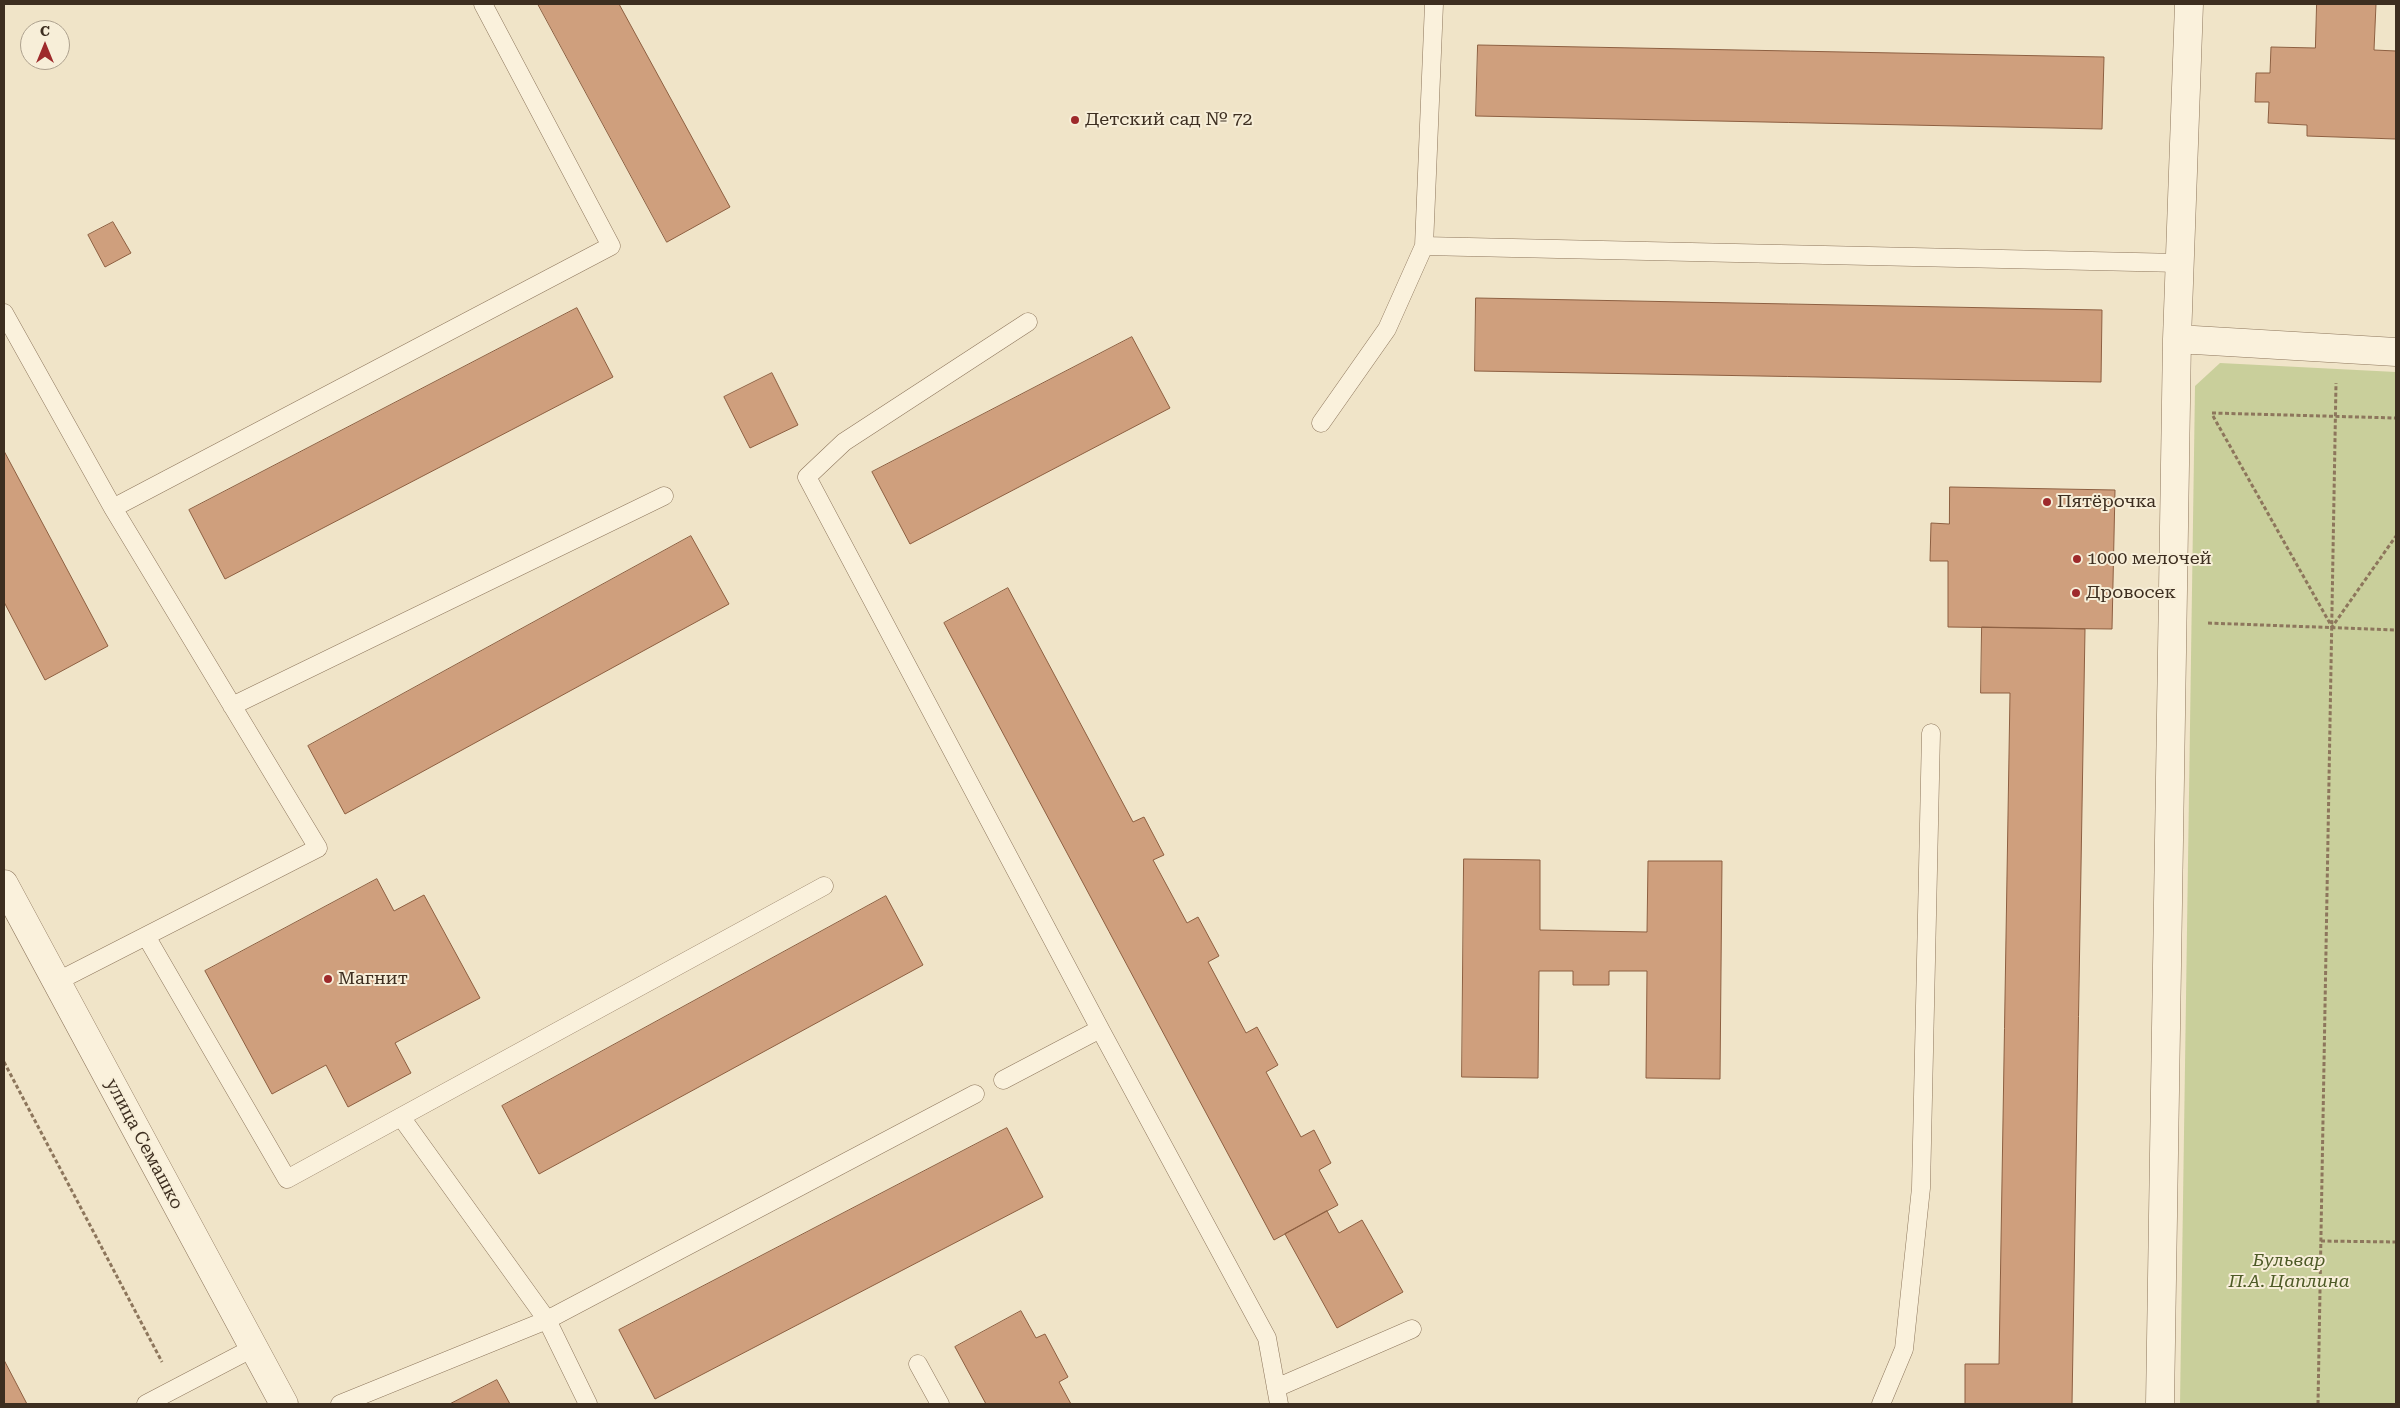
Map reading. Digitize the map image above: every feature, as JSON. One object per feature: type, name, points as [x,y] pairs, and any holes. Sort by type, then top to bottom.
[{"type":"street","points":[[2160,1404],[2177,339],[2189,4]]},
{"type":"street","points":[[2177,339],[2396,352]]},
{"type":"street","name":"улица Семашко","points":[[4,884],[284,1404]]},
{"type":"lane","points":[[113,508],[612,246],[482,4]]},
{"type":"lane","points":[[1321,423],[1387,329],[1424,246],[1434,4]]},
{"type":"lane","points":[[1424,246],[2180,263]]},
{"type":"lane","points":[[4,313],[113,508],[318,848],[56,982]]},
{"type":"lane","points":[[1028,322],[844,442],[807,477],[1100,1029],[1267,1338],[1278,1396],[1412,1329]]},
{"type":"lane","points":[[232,706],[664,496]]},
{"type":"lane","points":[[1881,1404],[1904,1349],[1922,1188],[1931,733]]},
{"type":"lane","points":[[146,936],[287,1179],[824,886]]},
{"type":"lane","points":[[1003,1080],[1100,1029]]},
{"type":"lane","points":[[340,1404],[547,1320],[975,1094]]},
{"type":"lane","points":[[401,1117],[547,1320],[588,1404]]},
{"type":"lane","points":[[146,1404],[254,1348]]},
{"type":"lane","points":[[918,1364],[940,1404]]},
{"type":"path","points":[[2318,1404],[2336,348]]},
{"type":"path","points":[[2176,412],[2396,418]]},
{"type":"path","points":[[2211,413],[2332,628]]},
{"type":"path","points":[[2332,628],[2396,536]]},
{"type":"path","points":[[2172,622],[2396,630]]},
{"type":"path","points":[[4,1062],[176,1388]]},
{"type":"path","points":[[2321,1241],[2396,1242]]},
{"type":"green space","name":"Бульвар П.А. Цаплина","points":[[2220,363],[2396,372],[2396,1404],[2180,1404],[2195,386]]},
{"type":"building","points":[[538,4],[619,4],[730,207],[667,242]]},
{"type":"building","points":[[2317,4],[2376,4],[2374,50],[2396,51],[2396,139],[2307,136],[2307,125],[2268,123],[2269,102],[2255,102],[2256,73],[2270,73],[2271,47],[2315,48]]},
{"type":"building","points":[[1478,45],[2104,57],[2102,129],[1476,116]]},
{"type":"building","points":[[113,222],[131,253],[105,267],[88,235]]},
{"type":"building","points":[[1476,298],[2102,310],[2101,382],[1475,371]]},
{"type":"building","points":[[577,308],[613,377],[225,579],[189,510]]},
{"type":"building","points":[[1132,337],[1170,408],[910,544],[872,472]]},
{"type":"building","points":[[772,373],[798,425],[750,448],[724,397]]},
{"type":"building","points":[[4,451],[108,646],[45,680],[4,602]]},
{"type":"building","points":[[1950,487],[2115,490],[2112,629],[1948,627],[1948,561],[1930,561],[1931,523],[1949,524]]},
{"type":"building","points":[[691,536],[729,604],[345,814],[308,746]]},
{"type":"building","points":[[1008,588],[1133,822],[1144,817],[1164,855],[1153,860],[1187,923],[1198,917],[1219,956],[1208,962],[1246,1033],[1257,1027],[1278,1065],[1266,1072],[1301,1137],[1314,1130],[1331,1163],[1319,1170],[1338,1205],[1274,1240],[944,623]]},
{"type":"building","points":[[1982,627],[2085,629],[2072,1404],[1965,1404],[1965,1364],[1999,1364],[2010,693],[1981,693]]},
{"type":"building","points":[[1464,859],[1540,860],[1540,930],[1647,932],[1648,861],[1722,861],[1720,1079],[1646,1078],[1647,971],[1609,971],[1609,985],[1573,985],[1573,971],[1539,971],[1538,1078],[1462,1077]]},
{"type":"building","points":[[377,879],[394,911],[424,895],[480,998],[395,1043],[411,1073],[348,1107],[326,1065],[272,1094],[205,971]]},
{"type":"building","points":[[886,896],[923,965],[539,1174],[502,1106]]},
{"type":"building","points":[[1007,1128],[1043,1197],[655,1399],[619,1330]]},
{"type":"building","points":[[1327,1211],[1339,1233],[1362,1220],[1403,1292],[1337,1328],[1285,1234]]},
{"type":"building","points":[[1021,1311],[1036,1338],[1045,1334],[1068,1377],[1059,1382],[1071,1404],[986,1404],[955,1347]]},
{"type":"building","points":[[4,1360],[27,1404],[4,1404]]},
{"type":"building","points":[[497,1380],[510,1404],[450,1404]]},
{"type":"place","name":"Детский сад № 72","points":[[1075,120]]},
{"type":"place","name":"Пятёрочка","points":[[2047,502]]},
{"type":"place","name":"1000 мелочей","points":[[2077,559]]},
{"type":"place","name":"Дровосек","points":[[2076,593]]},
{"type":"place","name":"Магнит","points":[[328,979]]}]
